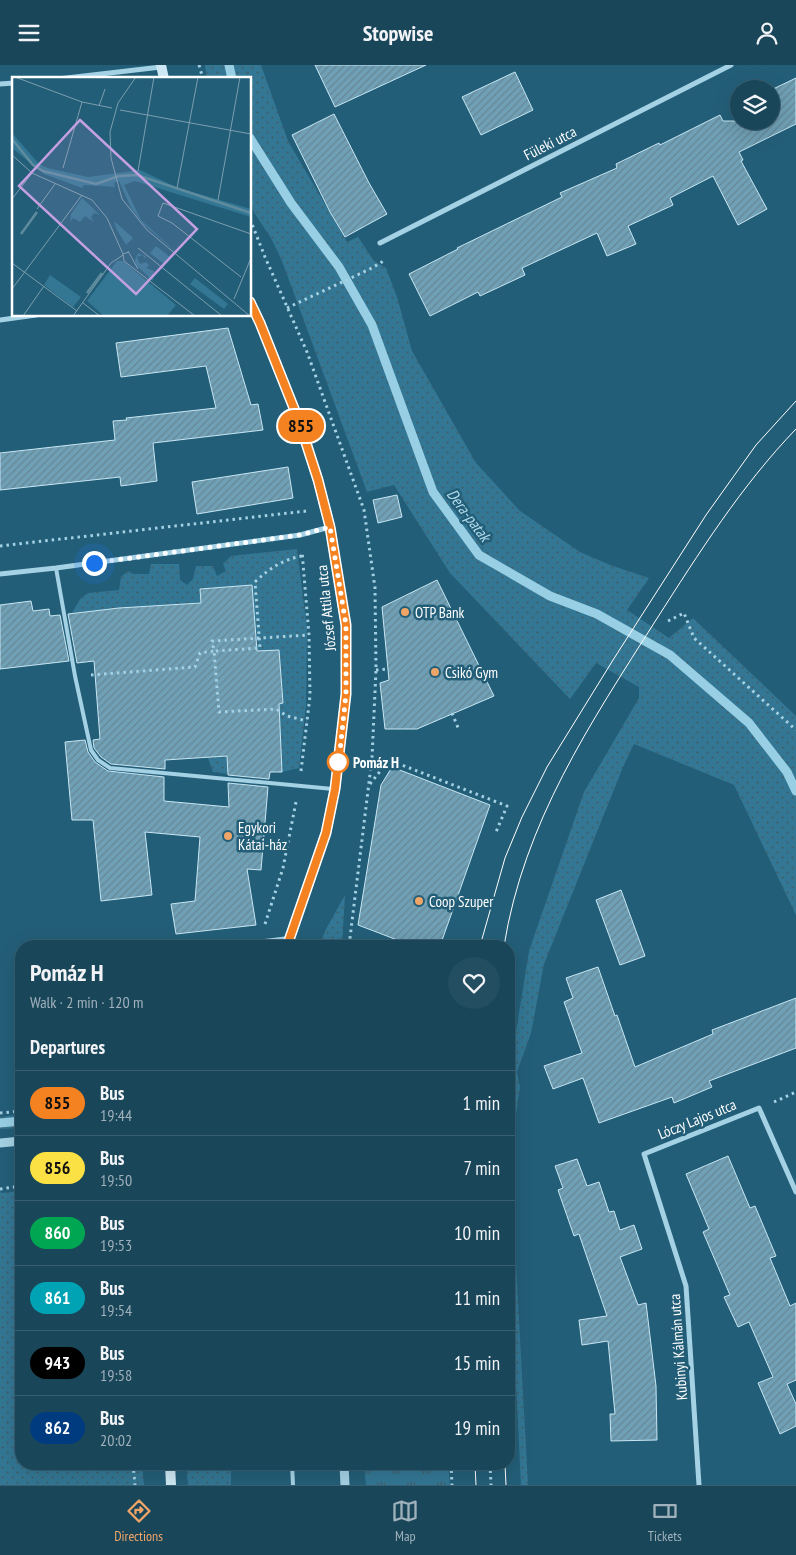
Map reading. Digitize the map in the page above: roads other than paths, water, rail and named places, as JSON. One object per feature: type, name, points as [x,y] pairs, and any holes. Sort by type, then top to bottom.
[{"type":"main road","name":"József Attila utca","points":[[251,304],[299,421],[318,480],[330,527],[346,625],[346,694],[335,789],[326,833],[289,940]]},
{"type":"main road","points":[[170,1470],[171,1485]]},
{"type":"street","name":"Füleki utca","points":[[380,243],[731,65]]},
{"type":"street","points":[[74,77],[161,66]]},
{"type":"street","points":[[0,320],[29,316]]},
{"type":"street","points":[[0,574],[300,535],[330,527]]},
{"type":"street","name":"Lóczy Lajos utca","points":[[644,1154],[759,1108],[796,1192]]},
{"type":"street","points":[[0,1143],[15,1142]]},
{"type":"street","name":"Kubinyi Kálmán utca","points":[[644,1154],[686,1286],[699,1485]]},
{"type":"street","points":[[344,1470],[345,1485]]},
{"type":"lane","points":[[56,568],[75,676],[91,750],[98,760],[110,768],[335,789]]},
{"type":"lane","points":[[292,1470],[293,1485]]},
{"type":"waterway","name":"Dera-patak","points":[[229,65],[232,77]]},
{"type":"waterway","name":"Dera-patak","points":[[251,140],[291,203],[339,267],[372,325],[433,492],[479,555],[550,596],[597,614],[670,655],[749,723],[787,772],[796,791]]},
{"type":"waterway","points":[[0,1123],[15,1122]]},
{"type":"tram line","points":[[482,940],[505,858],[522,817],[547,767],[706,515],[756,445],[796,401]]},
{"type":"tram line","points":[[505,940],[527,857],[543,816],[584,736],[688,570],[757,473],[796,429]]},
{"type":"tram line","points":[[475,1470],[476,1485]]},
{"type":"tram line","points":[[505,1470],[506,1485]]},
{"type":"place","name":"OTP Bank","points":[[405,612]]},
{"type":"place","name":"Csikó Gym","points":[[435,672]]},
{"type":"place","name":"Pomáz H","points":[[338,762]]},
{"type":"place","name":"Egykori Kátai-ház","points":[[228,836]]},
{"type":"place","name":"Coop Szuper","points":[[419,901]]}]
